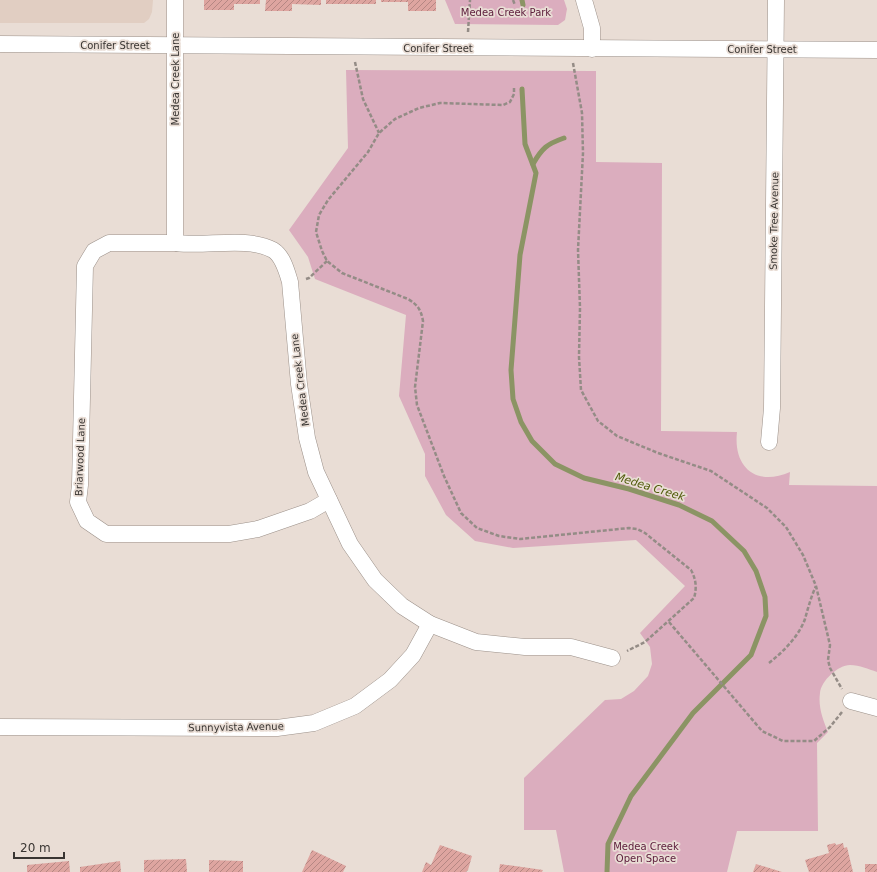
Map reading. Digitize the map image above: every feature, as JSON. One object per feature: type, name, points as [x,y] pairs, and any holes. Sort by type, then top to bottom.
[{"type":"street","name":"Medea Creek Lane","points":[[175,0],[175,228],[177,243],[253,244],[274,250],[286,266],[290,282],[299,384],[307,438],[316,472],[350,544],[375,580],[402,606],[430,624],[476,642],[525,647],[571,647],[612,658]]},
{"type":"street","points":[[584,0],[592,28],[592,49]]},
{"type":"street","name":"Smoke Tree Avenue","points":[[769,442],[772,408],[776,0]]},
{"type":"street","name":"Conifer Street","points":[[0,44],[355,48],[877,50]]},
{"type":"street","name":"Briarwood Lane","points":[[177,243],[109,244],[94,251],[85,266],[80,485],[78,502],[87,522],[106,534],[229,534],[258,529],[310,511],[329,500]]},
{"type":"street","name":"Sunnyvista Avenue","points":[[0,728],[277,728],[314,723],[355,706],[390,680],[413,655],[430,624]]},
{"type":"street","points":[[851,701],[877,708]]},
{"type":"path","points":[[468,48],[470,0]]},
{"type":"path","points":[[513,0],[515,6]]},
{"type":"path","points":[[355,48],[356,69],[362,99],[379,133]]},
{"type":"path","points":[[573,48],[573,66],[582,113],[583,153],[578,250],[580,308],[579,357],[582,390],[598,421],[617,436],[658,453],[711,471],[767,508],[786,527],[803,555],[816,586],[830,645],[828,660],[833,677],[851,701],[830,727],[814,741],[783,741],[762,732],[669,622]]},
{"type":"path","points":[[514,88],[514,94],[510,102],[503,105],[440,104],[419,108],[395,119],[379,133],[368,152],[328,200],[318,215],[316,232],[327,261],[342,273],[408,299],[416,304],[422,312],[423,321],[415,386],[417,405],[444,476],[461,513],[477,528],[499,536],[520,539],[629,528],[637,529],[645,533],[691,570],[695,577],[696,590],[694,598],[646,642],[612,658]]},
{"type":"path","points":[[290,282],[309,278],[327,261]]},
{"type":"path","points":[[769,663],[781,654],[804,621],[809,602],[816,586]]},
{"type":"shaded area","points":[[0,0],[153,0],[152,12],[149,19],[144,23],[0,23]]},
{"type":"green space","name":"Medea Creek Park","points":[[445,0],[564,0],[567,9],[565,20],[558,25],[455,24]]},
{"type":"green space","name":"Medea Creek Open Space","points":[[346,70],[596,71],[596,162],[662,163],[661,431],[737,432],[739,455],[743,464],[749,471],[757,475],[767,477],[778,476],[790,472],[789,485],[877,486],[877,672],[864,667],[850,665],[845,666],[831,674],[821,688],[820,708],[828,732],[817,743],[818,831],[737,831],[727,872],[564,872],[556,830],[524,830],[524,778],[605,700],[621,699],[634,691],[648,676],[652,664],[650,647],[640,633],[685,586],[636,540],[513,548],[475,541],[446,515],[425,476],[425,454],[399,396],[406,315],[315,279],[308,257],[289,230],[348,148]]},
{"type":"building","points":[[204,0],[260,0],[260,4],[234,4],[234,10],[204,10]]},
{"type":"building","points":[[266,0],[321,0],[321,5],[292,4],[292,11],[265,11]]},
{"type":"building","points":[[326,0],[376,0],[376,4],[326,4]]},
{"type":"building","points":[[381,0],[436,0],[436,11],[408,11],[408,2],[381,2]]},
{"type":"building","points":[[835,843],[836,845],[843,843],[844,848],[847,847],[853,872],[809,872],[805,860],[829,853],[827,845]]},
{"type":"building","points":[[440,845],[472,856],[468,870],[466,872],[422,872],[426,862],[431,865]]},
{"type":"building","points":[[312,850],[346,866],[343,872],[302,872]]},
{"type":"building","points":[[186,859],[187,872],[144,872],[144,860]]},
{"type":"building","points":[[209,860],[243,861],[243,872],[209,872]]},
{"type":"building","points":[[69,861],[70,872],[27,872],[27,865]]},
{"type":"building","points":[[120,861],[121,872],[80,872],[80,867]]},
{"type":"building","points":[[500,864],[543,870],[542,872],[499,872]]},
{"type":"building","points":[[756,864],[782,872],[753,872]]},
{"type":"building","points":[[865,864],[877,864],[877,872],[865,872]]},
{"type":"waterway","name":"Medea Creek","points":[[522,0],[523,5]]},
{"type":"waterway","name":"Medea Creek","points":[[522,89],[525,144],[536,173],[520,255],[511,370],[513,399],[521,422],[532,441],[555,464],[584,478],[629,489],[679,505],[712,521],[744,551],[756,571],[765,597],[766,616],[751,655],[693,713],[631,796],[608,844],[607,872]]},
{"type":"waterway","points":[[533,164],[539,154],[546,147],[553,142],[564,138]]}]
